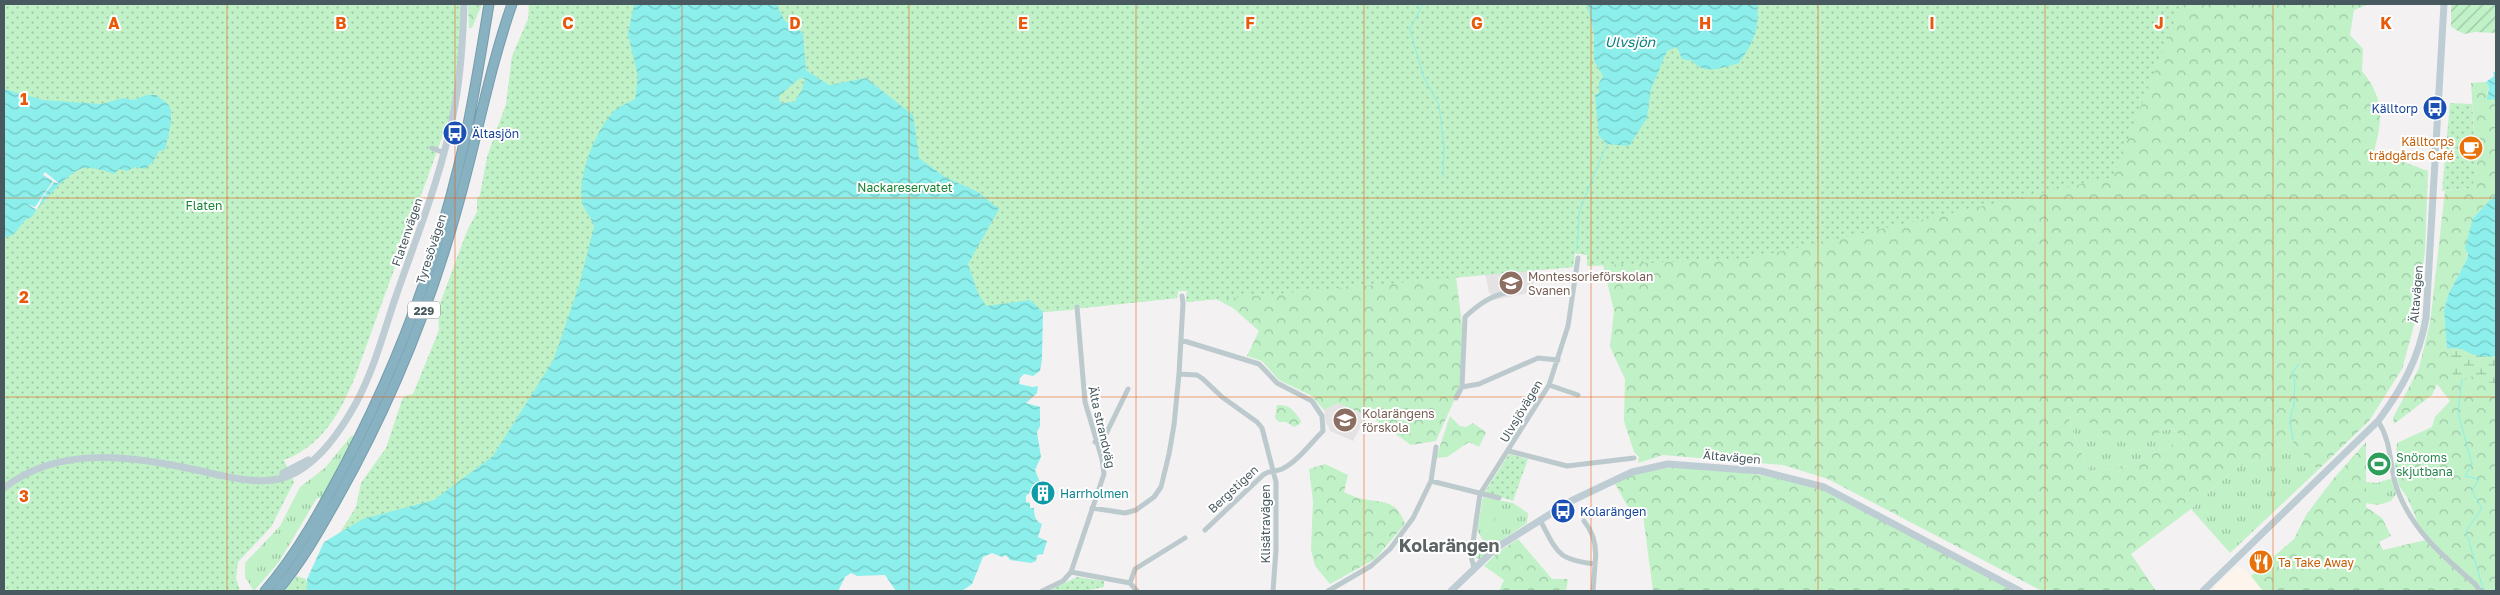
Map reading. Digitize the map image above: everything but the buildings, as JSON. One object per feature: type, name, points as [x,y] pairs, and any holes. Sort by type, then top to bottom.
[{"type":"highway","name":"Tyresövägen","points":[[265,591],[296,549],[336,481],[378,398],[411,320],[432,258],[456,174],[472,102],[489,4]]},
{"type":"highway","name":"Tyresövägen","points":[[277,591],[306,550],[346,484],[386,403],[413,339],[449,235],[489,78],[512,4]]},
{"type":"main road","name":"Flatenvägen","points":[[4,488],[44,465],[70,460],[99,458],[165,464],[234,478],[261,480],[294,468],[321,451],[349,414],[367,380],[444,153],[460,74],[464,4]]},
{"type":"main road","name":"Ältavägen","points":[[2208,590],[2378,421],[2395,400],[2413,366],[2426,318],[2444,4]]},
{"type":"main road","name":"Ältavägen","points":[[1452,591],[1474,568],[1502,544],[1540,520],[1606,482],[1649,467],[1668,464],[1761,471],[1824,487],[2020,591]]},
{"type":"street","points":[[432,148],[444,153]]},
{"type":"street","name":"Ulvsjövägen","points":[[1474,568],[1471,556],[1480,494],[1509,451],[1549,385],[1568,326],[1578,258]]},
{"type":"street","points":[[1456,398],[1462,387],[1465,317],[1477,306],[1494,295],[1509,292]]},
{"type":"street","points":[[1092,508],[1125,513],[1136,510],[1154,497],[1161,487],[1174,425],[1179,374],[1182,296]]},
{"type":"street","name":"Älta strandväg","points":[[1071,572],[1104,474],[1102,459],[1084,392],[1076,314],[1077,307]]},
{"type":"street","name":"Bergstigen","points":[[1181,340],[1259,364],[1277,382],[1307,397],[1317,407],[1322,416],[1323,431],[1286,465],[1263,475],[1205,530]]},
{"type":"street","points":[[1462,387],[1479,384],[1538,358],[1558,360]]},
{"type":"street","name":"Klisätravägen","points":[[1179,374],[1197,375],[1222,398],[1257,422],[1262,428],[1276,482],[1276,550],[1273,591]]},
{"type":"street","points":[[1549,385],[1578,395]]},
{"type":"street","points":[[1096,442],[1104,438],[1128,389]]},
{"type":"street","points":[[2378,421],[2386,433],[2391,448],[2399,494],[2424,538],[2475,584],[2480,591]]},
{"type":"street","points":[[1328,591],[1371,566],[1390,548],[1418,510],[1431,481],[1436,447]]},
{"type":"street","points":[[1509,451],[1567,466],[1634,458]]},
{"type":"street","points":[[1431,481],[1499,498]]},
{"type":"street","points":[[1540,520],[1560,554],[1569,560],[1595,564]]},
{"type":"street","points":[[1584,521],[1594,540],[1596,550],[1593,591]]},
{"type":"street","points":[[1130,583],[1135,569],[1185,538]]},
{"type":"street","points":[[1042,591],[1063,581],[1071,572],[1130,583],[1137,591]]},
{"type":"shaded area","name":"Montessorieförskolan Svanen","points":[[1535,270],[1533,292],[1494,300],[1489,292],[1485,274]]},
{"type":"shaded area","name":"Kolarängens förskola","points":[[1338,403],[1367,415],[1353,441],[1330,431],[1326,423],[1324,410]]},
{"type":"shaded area","points":[[2238,565],[2251,576],[2263,591],[2210,591]]},
{"type":"green space","name":"Flaten","points":[[4,4],[467,4],[452,110],[355,377],[343,403],[328,427],[309,446],[284,460],[294,482],[271,527],[238,562],[236,578],[240,591],[4,591]]},
{"type":"green space","points":[[468,4],[482,4],[472,28],[469,28]]},
{"type":"green space","name":"Nackareservatet","points":[[529,4],[2181,4],[2113,177],[1751,258],[1587,266],[1587,255],[1575,253],[1573,267],[1186,302],[1187,291],[1178,291],[1177,298],[1083,308],[1082,301],[1073,301],[1073,310],[1043,312],[458,591],[294,591],[299,580],[309,582],[356,507],[361,483],[386,448],[403,397],[413,394],[439,330],[438,309],[467,231],[477,212],[477,199],[480,195],[487,157],[506,104],[512,56],[528,19]]},
{"type":"green space","points":[[1757,4],[2369,4],[2354,10],[2350,35],[2363,49],[2362,71],[2374,90],[2380,109],[2379,129],[2374,151],[2428,171],[2425,251],[2415,322],[2402,369],[2369,421],[2318,470],[2291,440],[2275,446],[2256,460],[2237,467],[2191,509],[2131,554],[2156,591],[2042,591],[1828,479],[1783,465],[1663,455],[1638,463],[1639,457],[1634,452],[1624,421],[1625,379],[1610,347],[1614,311],[1603,265],[1587,266],[1587,255],[1574,253],[1573,267],[1456,277],[1463,349],[1463,363],[1458,390],[1436,441],[1411,445],[1373,418],[1338,403],[1324,410],[1312,396],[1279,380],[1262,361],[1247,356],[1259,331],[1233,308],[1216,299],[1186,302],[1187,291],[1178,291],[1177,298],[1043,312]],"holes":[[[2078,414],[2114,438],[2130,444],[2172,428],[2184,439],[2123,468],[2089,471],[2069,418]]]},
{"type":"green space","points":[[2451,4],[2496,4],[2496,33],[2475,32],[2464,34],[2451,27]]},
{"type":"green space","points":[[2486,82],[2489,87],[2487,93],[2496,101],[2496,194],[2473,218],[2466,261],[2448,295],[2444,311],[2447,349],[2496,356],[2496,591],[2263,591],[2251,576],[2294,539],[2306,515],[2334,478],[2366,442],[2366,507],[2382,518],[2391,536],[2379,542],[2383,550],[2430,539],[2418,523],[2407,497],[2399,486],[2395,467],[2397,443],[2432,427],[2435,417],[2450,401],[2437,384],[2432,395],[2394,424],[2393,418],[2419,368],[2430,323],[2445,191],[2470,188],[2477,172],[2471,83]]},
{"type":"green space","points":[[2450,103],[2472,104],[2477,172],[2471,188],[2442,191]]},
{"type":"green space","points":[[2496,320],[2496,383],[2485,382],[2477,375],[2462,379],[2453,376],[2444,329]]},
{"type":"green space","points":[[1277,405],[1291,409],[1301,421],[1300,424],[1294,427],[1286,422],[1279,422],[1275,418]]},
{"type":"green space","points":[[2078,414],[2152,434],[2172,428],[2184,439],[2123,468],[2089,471],[2069,418]]},
{"type":"green space","points":[[1450,416],[1460,426],[1466,427],[1473,423],[1486,432],[1479,447],[1469,442],[1447,457],[1436,458]]},
{"type":"green space","points":[[356,435],[322,498],[317,498],[279,562],[254,591],[245,577],[245,563],[280,526],[300,487],[325,468],[351,436]]},
{"type":"green space","points":[[2291,440],[2318,470],[2230,553],[2191,509],[2237,467],[2256,460],[2275,446]]},
{"type":"green space","points":[[1509,454],[1528,459],[1513,501],[1485,492]]},
{"type":"green space","points":[[1325,464],[1348,475],[1344,492],[1361,499],[1389,504],[1402,516],[1405,524],[1375,559],[1330,584],[1315,566],[1311,550],[1313,501],[1309,469]]},
{"type":"green space","points":[[1675,467],[1750,473],[1822,488],[2018,591],[1653,591],[1642,507],[1628,507],[1614,482],[1639,473]]},
{"type":"green space","points":[[2393,478],[2396,494],[2391,501],[2378,505],[2366,503],[2366,482],[2377,483]]},
{"type":"green space","points":[[1483,497],[1513,503],[1528,513],[1527,523],[1496,544],[1479,560],[1474,556],[1474,550],[1484,542],[1477,530]]},
{"type":"green space","points":[[1486,507],[1497,509],[1491,534],[1481,532]]},
{"type":"green space","points":[[1518,539],[1552,579],[1568,579],[1566,591],[1499,591],[1504,580],[1484,566],[1498,552]]},
{"type":"green space","points":[[297,576],[306,579],[307,591],[284,591]]},
{"type":"green space","points":[[1077,577],[1104,581],[1104,587],[1084,591],[1048,591]]},
{"type":"water","points":[[634,4],[776,4],[785,21],[803,33],[806,70],[829,85],[866,78],[913,115],[919,158],[945,177],[978,192],[999,209],[968,264],[978,293],[986,306],[1030,300],[1043,312],[1040,371],[1033,376],[1024,374],[1020,378],[1019,384],[1033,387],[1038,386],[1037,393],[1026,403],[1040,407],[1040,426],[1037,432],[1041,457],[1035,470],[1040,482],[1026,496],[1026,502],[1030,503],[1030,508],[1034,508],[1035,518],[1042,524],[1038,537],[1047,541],[1043,554],[1037,555],[1036,561],[1031,563],[1010,560],[1006,555],[1002,557],[992,553],[983,557],[972,584],[962,591],[896,591],[885,575],[857,576],[851,573],[845,577],[838,591],[307,591],[307,579],[324,542],[363,519],[434,500],[493,456],[554,359],[580,282],[594,227],[582,200],[581,190],[585,166],[594,142],[606,121],[617,109],[635,99],[638,77],[628,34]],"holes":[[[800,78],[805,79],[802,90],[794,102],[780,103],[779,96]]]},
{"type":"water","name":"Ulvsjön","points":[[1587,4],[1757,4],[1758,13],[1752,42],[1739,63],[1714,69],[1702,68],[1693,61],[1682,59],[1677,47],[1667,51],[1651,89],[1647,118],[1629,146],[1607,144],[1599,136],[1595,95],[1599,93],[1599,83],[1603,76],[1594,60],[1594,34]]},
{"type":"water","points":[[2493,72],[2496,72],[2496,101],[2493,99],[2487,100],[2489,87],[2486,82],[2494,76]]},
{"type":"water","points":[[4,89],[43,100],[101,104],[124,98],[133,100],[147,95],[156,95],[168,104],[171,110],[171,123],[165,150],[159,151],[153,162],[145,169],[135,167],[127,171],[119,169],[114,174],[92,168],[80,169],[60,184],[46,198],[32,217],[26,219],[14,234],[4,238]]},
{"type":"water","points":[[2496,194],[2496,356],[2488,357],[2458,349],[2447,349],[2444,311],[2448,295],[2466,261],[2468,254],[2465,248],[2473,218]]},
{"type":"pier","points":[[45,172],[60,184],[54,182],[45,194],[49,197],[44,195],[37,210],[27,204],[35,207],[53,181],[43,175]]},
{"type":"waterway","points":[[1412,37],[1410,29],[1423,4]]},
{"type":"waterway","points":[[1414,44],[1424,78],[1439,105],[1444,145],[1443,177]]},
{"type":"waterway","points":[[1584,199],[1607,144]]},
{"type":"waterway","points":[[1577,250],[1579,213],[1583,201]]},
{"type":"waterway","points":[[2294,396],[2295,380],[2292,373],[2299,364]]},
{"type":"waterway","points":[[2462,379],[2458,413],[2472,464],[2465,476],[2479,479],[2472,491],[2474,493]]},
{"type":"waterway","points":[[2293,440],[2290,420],[2294,398]]},
{"type":"waterway","points":[[2474,495],[2482,508],[2466,531],[2482,585]]},
{"type":"waterway","points":[[2483,586],[2484,591]]},
{"type":"place","name":"Källtorp","points":[[2435,108]]},
{"type":"place","name":"Ältasjön","points":[[455,133]]},
{"type":"place","name":"Källtorps trädgårds Café","points":[[2471,148]]},
{"type":"place","name":"Montessorieförskolan Svanen","points":[[1511,283]]},
{"type":"place","name":"Kolarängens förskola","points":[[1345,420]]},
{"type":"place","name":"Snöroms skjutbana","points":[[2379,464]]},
{"type":"place","name":"Harrholmen","points":[[1043,493]]},
{"type":"place","name":"Kolarängen","points":[[1563,511]]},
{"type":"place","name":"Ta Take Away","points":[[2261,562]]},
{"type":"district","name":"Kolarängen","points":[[1449,545]]}]
